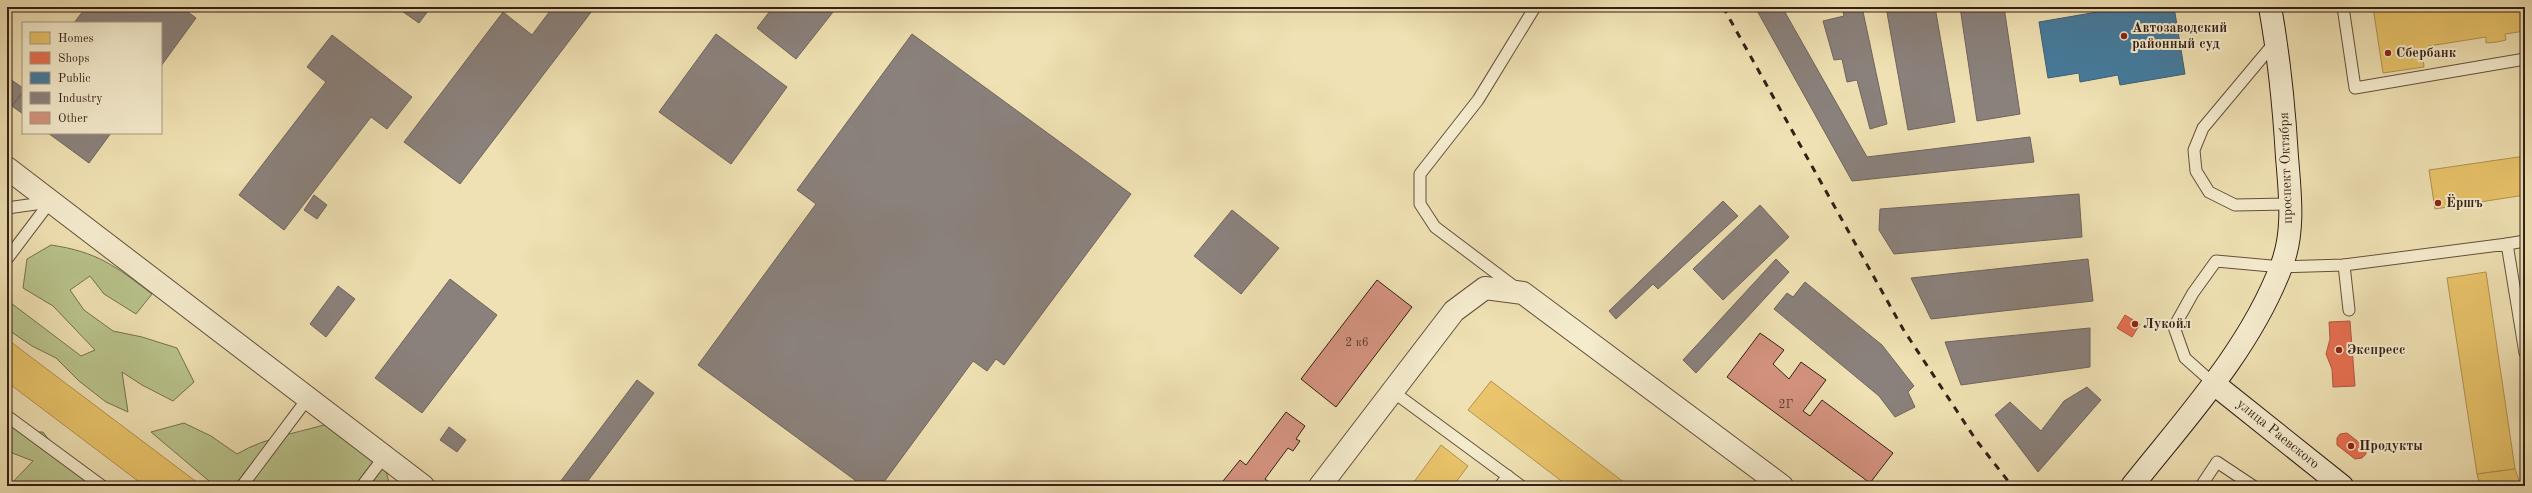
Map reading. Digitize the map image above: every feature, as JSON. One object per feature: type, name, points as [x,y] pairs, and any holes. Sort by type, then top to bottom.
[{"type":"street","name":"проспект Октября","points":[[2132,486],[2213,383],[2251,328],[2282,267],[2289,234],[2290,204],[2283,92],[2270,7]]},
{"type":"street","points":[[7,168],[423,486]]},
{"type":"street","points":[[1320,486],[1454,311],[1485,288],[1523,293],[1782,486]]},
{"type":"street","name":"улица Раевского","points":[[2213,383],[2342,486]]},
{"type":"lane","points":[[1523,293],[1435,227],[1420,204],[1420,174],[1478,100],[1535,7]]},
{"type":"lane","points":[[2343,7],[2355,88],[2525,59]]},
{"type":"lane","points":[[2276,41],[2203,128],[2194,150],[2196,171],[2209,192],[2235,205],[2290,204]]},
{"type":"lane","points":[[7,208],[50,202]]},
{"type":"lane","points":[[7,259],[50,202]]},
{"type":"lane","points":[[2213,383],[2185,358],[2174,327],[2193,293],[2216,261],[2282,267],[2344,265],[2525,241]]},
{"type":"lane","points":[[2507,244],[2525,353]]},
{"type":"lane","points":[[2344,265],[2349,310]]},
{"type":"lane","points":[[1392,391],[1521,486]]},
{"type":"lane","points":[[242,486],[308,398]]},
{"type":"lane","points":[[7,416],[102,486]]},
{"type":"lane","points":[[362,486],[384,457]]},
{"type":"lane","points":[[2201,486],[2217,462],[2253,486]]},
{"type":"lane","points":[[1500,486],[1508,476]]},
{"type":"green space","points":[[51,245],[94,256],[116,268],[152,294],[136,314],[104,294],[90,276],[70,290],[84,310],[113,331],[142,337],[177,348],[194,382],[173,401],[142,385],[122,372],[128,412],[106,402],[79,381],[56,358],[32,346],[7,329],[7,300],[81,356],[95,350],[53,306],[23,288],[27,259]]},
{"type":"green space","points":[[7,421],[20,432],[43,432],[60,455],[98,486],[9,486],[33,461],[7,451]]},
{"type":"green space","points":[[337,421],[386,471],[390,486],[215,486],[151,432],[184,423],[211,436],[237,454],[273,439]]},
{"type":"building: Homes","points":[[2373,7],[2522,7],[2525,31],[2505,34],[2506,40],[2497,42],[2486,43],[2486,37],[2429,46],[2430,56],[2423,57],[2424,67],[2383,73]]},
{"type":"building: Homes","points":[[2525,156],[2525,195],[2435,209],[2429,170]]},
{"type":"building: Homes","points":[[2486,272],[2515,469],[2477,474],[2447,278]]},
{"type":"building: Homes","points":[[7,339],[202,486],[145,486],[130,475],[7,382]]},
{"type":"building: Homes","points":[[1491,381],[1629,486],[1568,486],[1468,410]]},
{"type":"building: Homes","points":[[1441,445],[1468,466],[1453,486],[1411,486]]},
{"type":"building: Homes","points":[[2515,469],[2521,486],[2480,486],[2477,474]]},
{"type":"building: Shops","points":[[2125,315],[2140,324],[2132,337],[2117,328]]},
{"type":"building: Shops","name":"Экспресс","points":[[2350,321],[2355,386],[2333,387],[2332,369],[2326,354],[2330,339],[2329,322]]},
{"type":"building: Shops","name":"Продукты","points":[[2347,433],[2365,447],[2366,454],[2362,458],[2355,459],[2337,445],[2337,438],[2340,434]]},
{"type":"building: Public","points":[[2109,7],[2174,7],[2185,74],[2120,85],[2118,75],[2080,82],[2079,73],[2048,78],[2039,22],[2109,10]]},
{"type":"building: Industry","points":[[86,7],[181,7],[196,18],[162,65],[162,22],[75,22]]},
{"type":"building: Industry","points":[[396,7],[431,7],[419,23]]},
{"type":"building: Industry","points":[[553,7],[595,7],[460,184],[404,142],[503,12],[532,35]]},
{"type":"building: Industry","points":[[773,7],[837,7],[796,59],[757,28]]},
{"type":"building: Industry","points":[[1755,7],[1782,7],[1867,157],[2030,137],[2034,162],[1852,181]]},
{"type":"building: Industry","points":[[1842,7],[1862,7],[1887,124],[1870,129],[1857,80],[1847,82],[1842,59],[1834,60],[1823,21],[1844,16]]},
{"type":"building: Industry","points":[[1886,7],[1935,7],[1955,122],[1908,130]]},
{"type":"building: Industry","points":[[1960,7],[2004,7],[2020,114],[1977,121]]},
{"type":"building: Industry","points":[[716,34],[787,87],[731,164],[659,112]]},
{"type":"building: Industry","points":[[912,34],[1131,194],[1004,365],[996,359],[987,371],[973,361],[881,486],[863,486],[698,365],[816,204],[797,190]]},
{"type":"building: Industry","points":[[332,35],[412,97],[387,129],[371,117],[284,230],[239,195],[326,82],[307,67]]},
{"type":"building: Industry","points":[[7,77],[22,87],[22,93],[7,112]]},
{"type":"building: Industry","points":[[22,93],[22,113],[12,106]]},
{"type":"building: Industry","points":[[49,134],[110,134],[89,163]]},
{"type":"building: Industry","points":[[2079,194],[2082,237],[1894,254],[1879,230],[1880,209]]},
{"type":"building: Industry","points":[[314,195],[327,205],[317,219],[304,210]]},
{"type":"building: Industry","points":[[1723,201],[1738,216],[1658,289],[1653,284],[1616,319],[1609,311]]},
{"type":"building: Industry","points":[[1760,205],[1789,237],[1723,300],[1693,269]]},
{"type":"building: Industry","points":[[1232,210],[1279,248],[1241,294],[1194,256]]},
{"type":"building: Industry","points":[[1776,259],[1789,272],[1696,373],[1683,360]]},
{"type":"building: Industry","points":[[2088,259],[2093,301],[1931,319],[1911,278]]},
{"type":"building: Industry","points":[[450,279],[497,315],[422,413],[375,378]]},
{"type":"building: Industry","points":[[1805,282],[1882,345],[1914,386],[1908,392],[1915,407],[1895,417],[1879,396],[1774,309],[1787,293],[1793,297]]},
{"type":"building: Industry","points":[[338,286],[355,299],[326,337],[310,324]]},
{"type":"building: Industry","points":[[2090,328],[2090,367],[1961,385],[1945,342]]},
{"type":"building: Industry","points":[[637,380],[654,393],[584,486],[557,486]]},
{"type":"building: Industry","points":[[2087,387],[2101,400],[2038,472],[1995,415],[2010,402],[2041,431],[2064,401]]},
{"type":"building: Industry","points":[[449,427],[466,440],[457,452],[440,440]]},
{"type":"building: Other","points":[[1377,280],[1412,307],[1336,407],[1301,379]]},
{"type":"building: Other","points":[[1760,333],[1784,350],[1773,364],[1789,379],[1801,362],[1826,380],[1803,411],[1810,416],[1822,400],[1893,453],[1870,483],[1727,377]]},
{"type":"building: Other","points":[[1286,412],[1305,426],[1296,439],[1300,441],[1293,451],[1288,448],[1265,479],[1272,484],[1271,486],[1219,486],[1240,460],[1246,465]]},
{"type":"railway","points":[[1723,7],[1903,329],[1976,440],[2012,486]]},
{"type":"place","name":"Автозаводский районный суд","points":[[2124,36]]},
{"type":"place","name":"Сбербанк","points":[[2388,53]]},
{"type":"place","name":"Ёршъ","points":[[2438,203]]},
{"type":"place","name":"Лукойл","points":[[2135,324]]},
{"type":"place","name":"Экспресс","points":[[2339,350]]},
{"type":"place","name":"Продукты","points":[[2351,446]]}]
